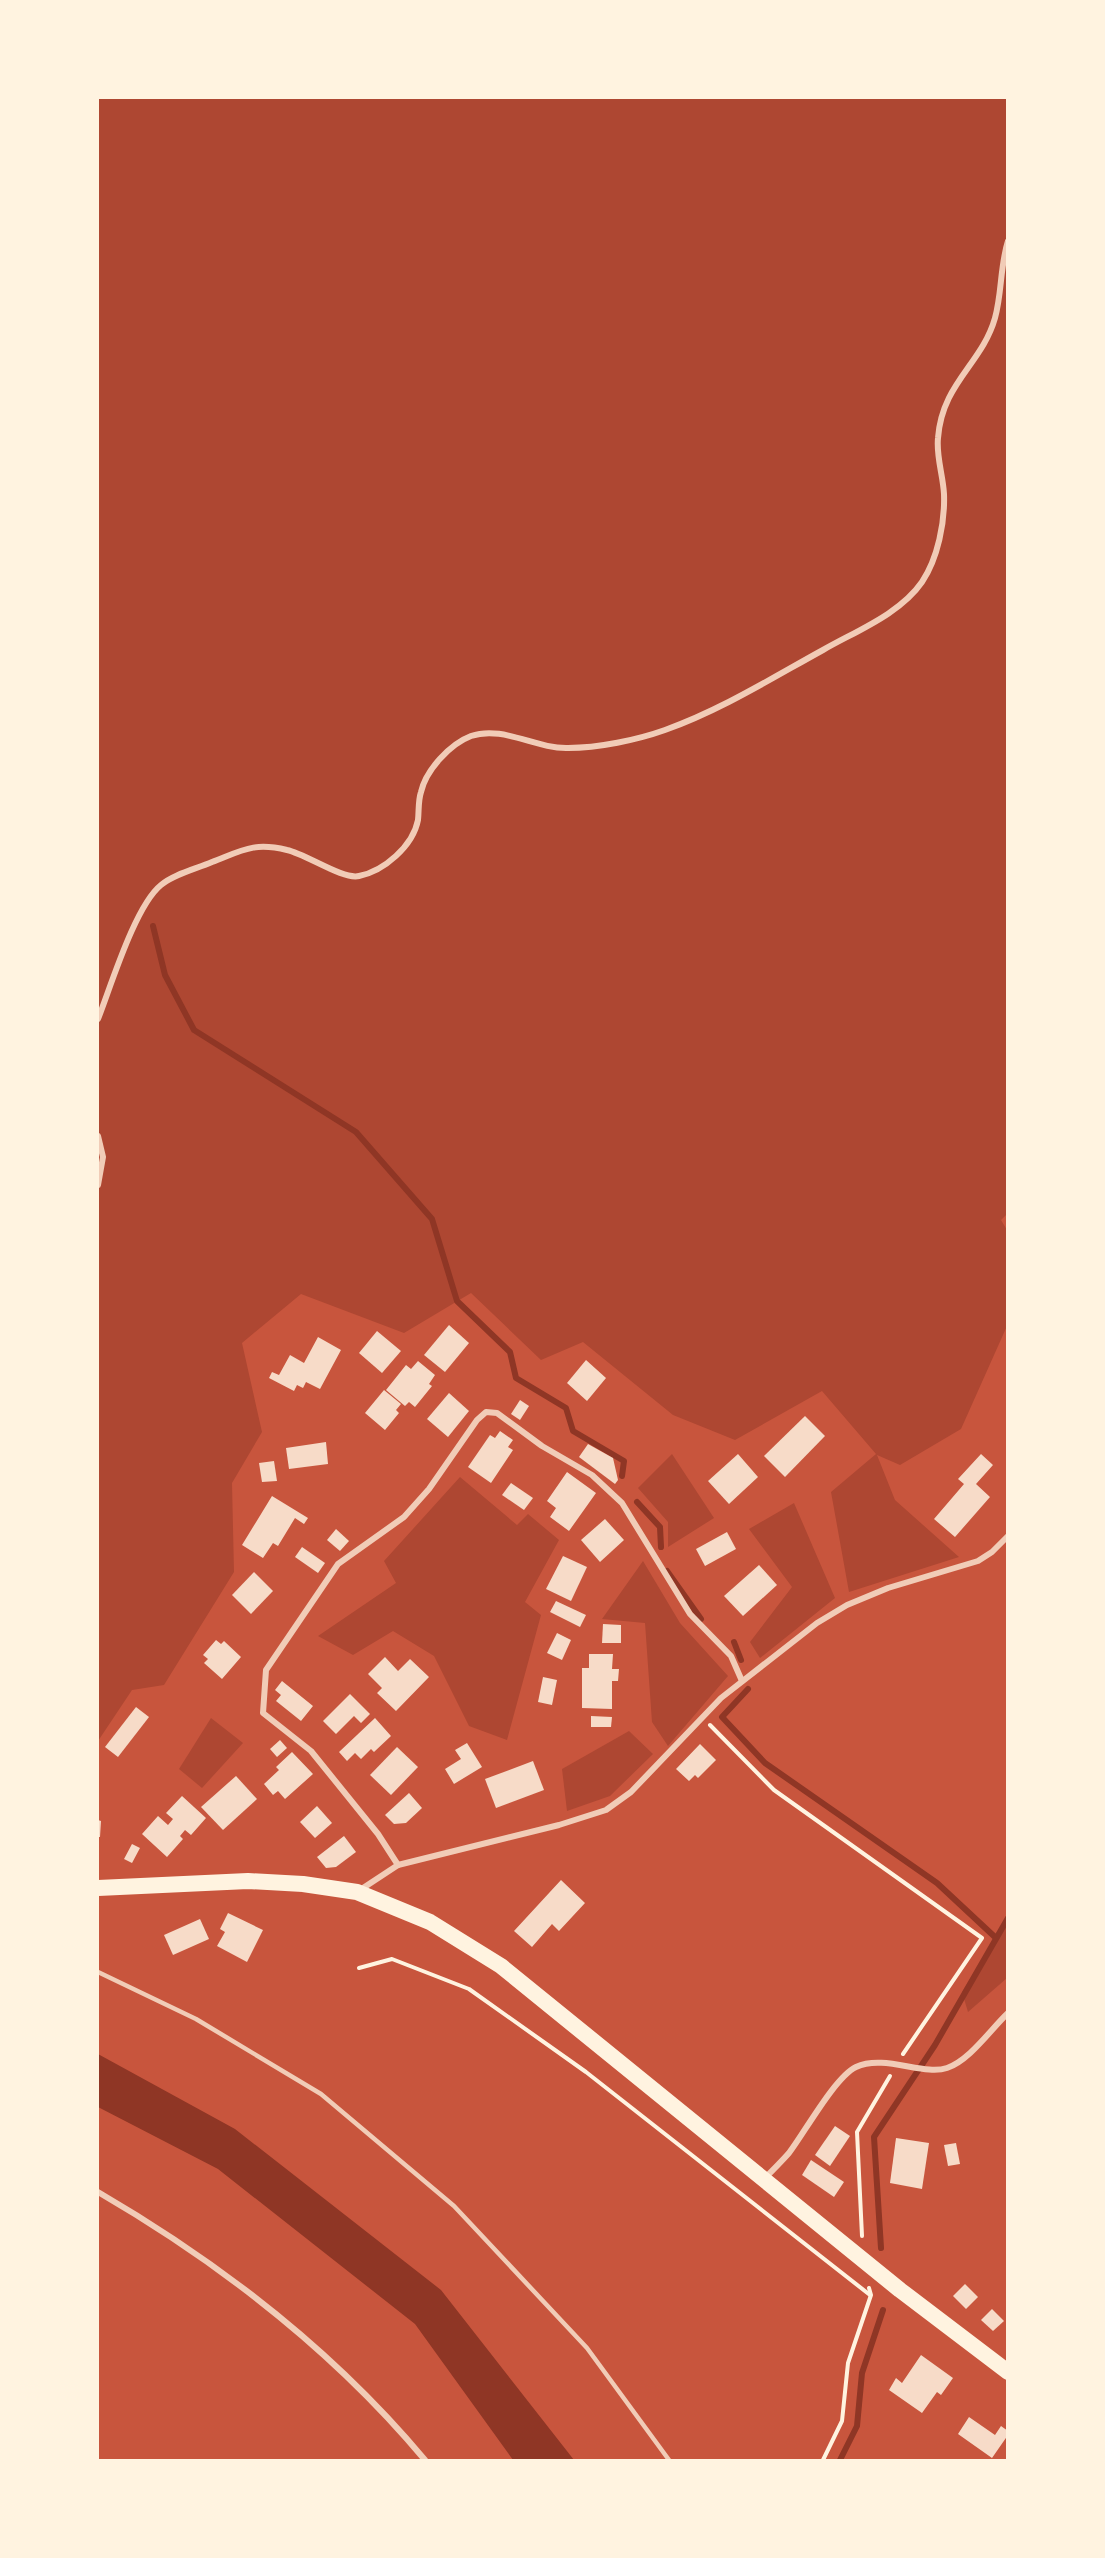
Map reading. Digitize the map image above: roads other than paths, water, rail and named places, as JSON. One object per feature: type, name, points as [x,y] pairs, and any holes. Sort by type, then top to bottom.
[{"type":"highway","points":[[98,1888],[248,1881],[303,1884],[357,1892],[430,1922],[501,1966],[763,2180],[1008,2372]]},
{"type":"street","points":[[98,1019],[144,906],[163,883],[247,848],[266,845],[302,854],[347,876],[358,877],[387,863],[410,840],[417,823],[420,793],[427,777],[447,752],[468,737],[491,731],[540,746],[568,748],[663,731],[708,712],[789,669],[885,615],[910,596],[924,580],[941,534],[944,494],[937,442],[941,415],[948,395],[995,319],[1008,241]]},
{"type":"street","points":[[98,1136],[103,1156],[98,1185]]},
{"type":"street","points":[[398,1865],[378,1834],[311,1751],[263,1713],[266,1670],[338,1564],[404,1517],[429,1490],[477,1420],[486,1412],[497,1413],[542,1446],[592,1475],[622,1503],[690,1614],[731,1656],[742,1681]]},
{"type":"street","points":[[357,1892],[398,1865],[559,1825],[606,1810],[631,1792],[721,1698],[817,1623],[847,1605],[888,1588],[978,1561],[992,1552],[1008,1536]]},
{"type":"street","points":[[763,2180],[788,2154],[844,2076],[858,2066],[898,2063],[931,2069],[946,2068],[963,2058],[1008,2013]]},
{"type":"street","points":[[98,2192],[201,2257],[283,2319],[393,2422],[425,2460]]},
{"type":"lane","points":[[98,1972],[195,2019],[321,2094],[454,2206],[586,2348],[669,2460]]},
{"type":"waterway","points":[[153,926],[165,975],[194,1030],[356,1132],[432,1219],[457,1301],[510,1352],[516,1378],[566,1408],[573,1431],[624,1461],[622,1476]]},
{"type":"waterway","points":[[637,1502],[660,1527],[661,1547]]},
{"type":"waterway","points":[[667,1571],[701,1619]]},
{"type":"waterway","points":[[734,1642],[741,1660]]},
{"type":"waterway","points":[[748,1689],[722,1717],[765,1763],[937,1883],[996,1938]]},
{"type":"waterway","points":[[881,2248],[874,2137],[935,2045],[1008,1918]]},
{"type":"waterway","points":[[840,2460],[857,2426],[862,2373],[883,2310]]}]
